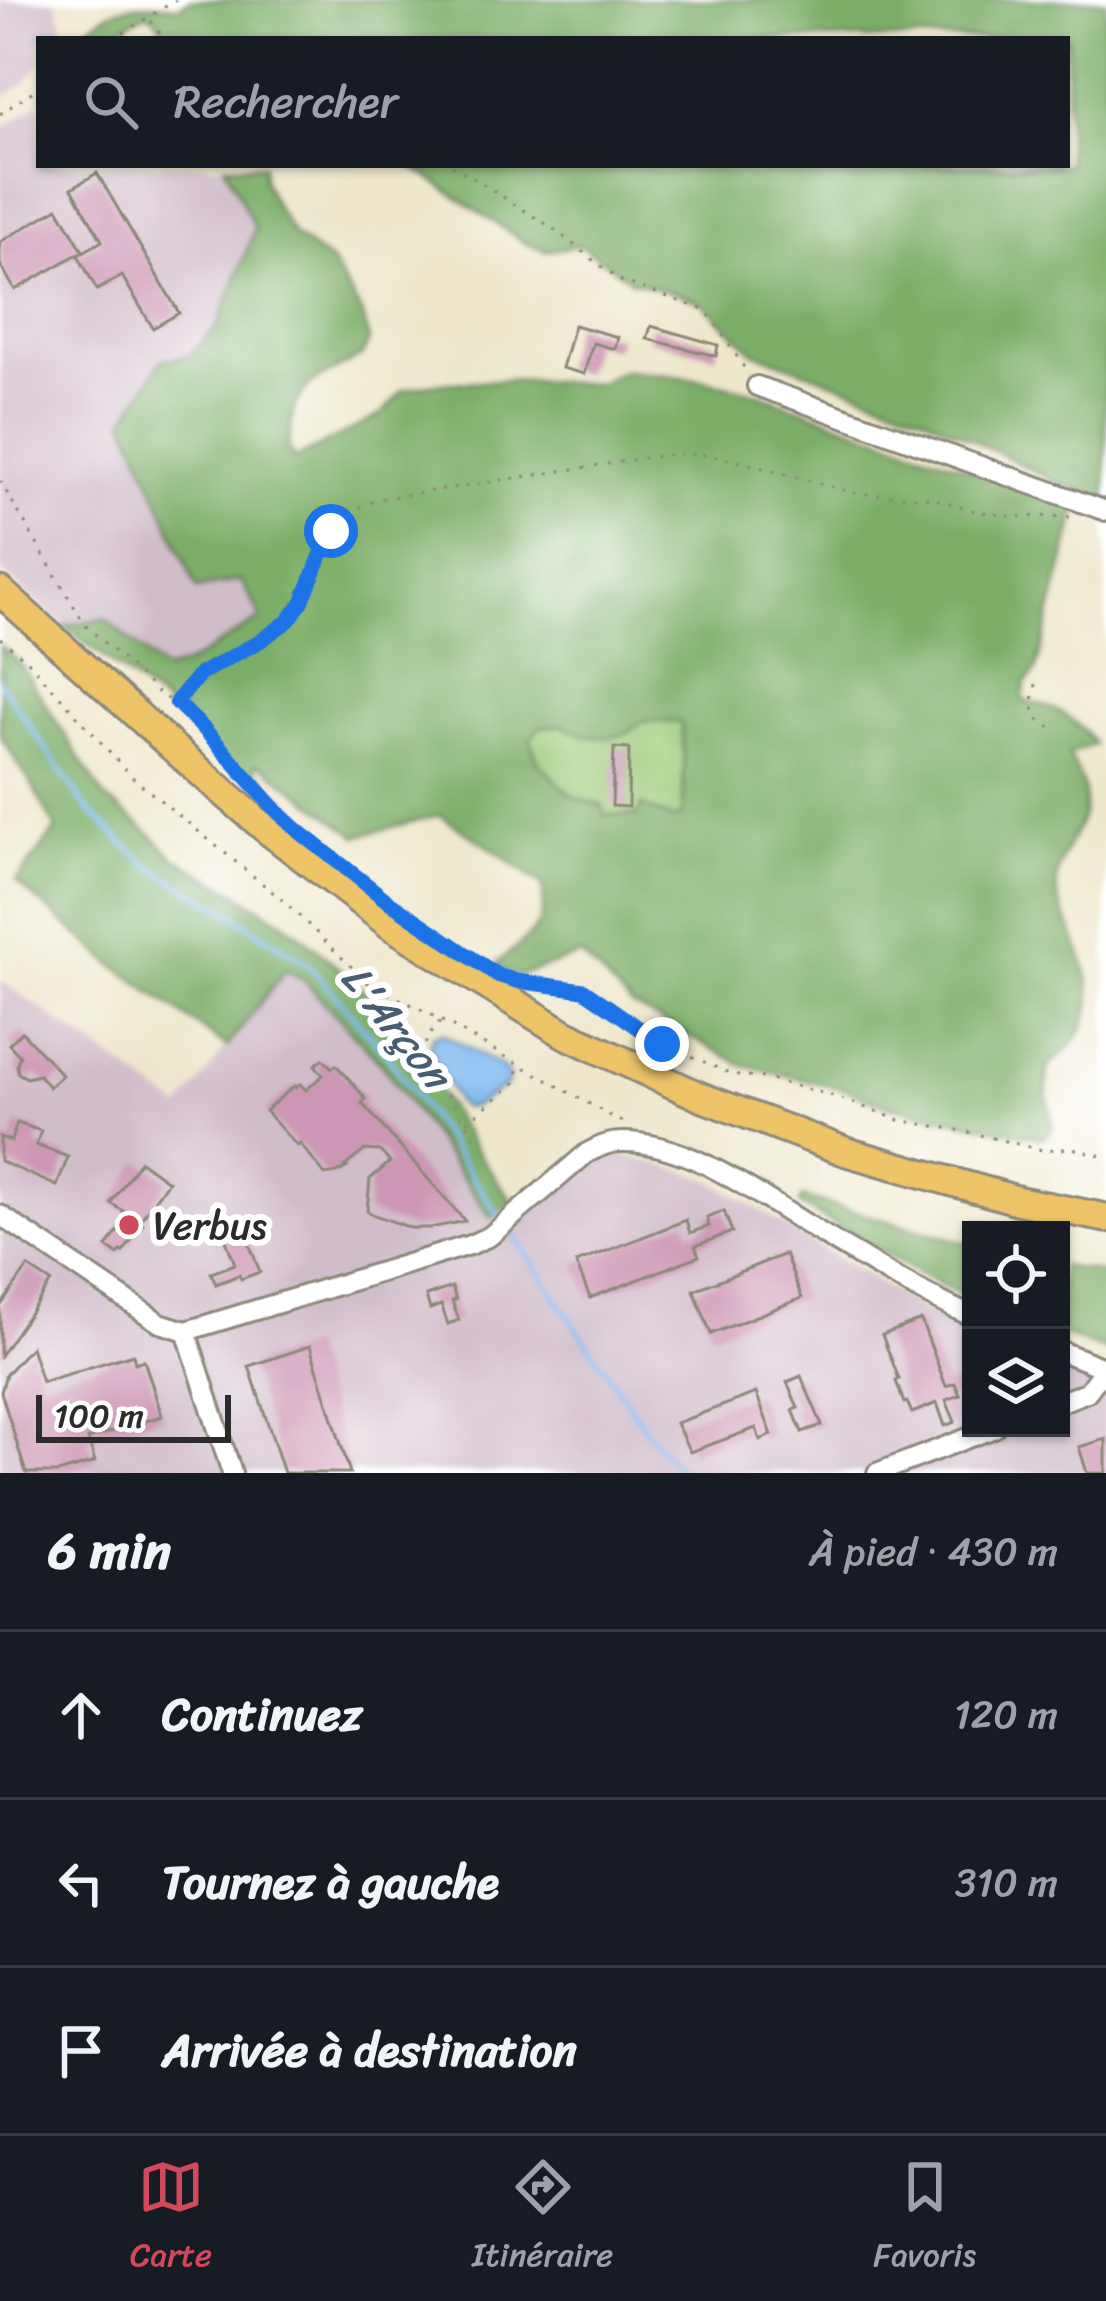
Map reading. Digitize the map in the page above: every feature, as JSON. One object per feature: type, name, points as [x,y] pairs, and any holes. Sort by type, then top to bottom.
[{"type":"highway","points":[[0,591],[266,828],[392,926],[565,1034],[701,1097],[847,1152],[1020,1201],[1106,1218]]},
{"type":"street","points":[[757,386],[1106,511]]},
{"type":"street","points":[[0,1215],[160,1323],[186,1331],[470,1245],[490,1236],[586,1153],[625,1142],[680,1155],[720,1172],[886,1274],[962,1312]]},
{"type":"street","points":[[186,1331],[232,1473]]},
{"type":"street","points":[[1070,1355],[1106,1369],[1087,1392],[1070,1399]]},
{"type":"street","points":[[877,1473],[971,1437]]},
{"type":"path","points":[[118,36],[176,0]]},
{"type":"path","points":[[149,19],[162,36]]},
{"type":"path","points":[[0,114],[36,89]]},
{"type":"path","points":[[457,168],[551,227],[620,280],[702,309],[757,386]]},
{"type":"path","points":[[176,702],[200,674],[288,621],[302,602],[323,544],[340,516],[379,500],[672,454],[699,454],[855,494],[932,498],[1007,516],[1083,518]]},
{"type":"path","points":[[0,481],[85,625],[162,696],[176,702],[278,812]]},
{"type":"path","points":[[0,638],[28,661],[132,777],[286,903],[370,985],[612,1115],[648,1146]]},
{"type":"path","points":[[1036,684],[1034,714],[1051,727]]},
{"type":"path","points":[[517,981],[584,990],[649,1037],[731,1074],[837,1096],[899,1120],[1042,1150],[1072,1148],[1106,1157]]},
{"type":"path","points":[[441,1021],[427,1038],[423,1054],[478,1143]]},
{"type":"path","points":[[466,1124],[515,1083],[519,1066]]},
{"type":"shaded area","points":[[0,0],[56,0],[65,32],[36,36],[36,69],[24,84],[0,99]]},
{"type":"shaded area","points":[[36,105],[36,168],[226,168],[255,229],[218,326],[189,356],[241,580],[261,618],[186,665],[163,671],[105,618],[64,626],[0,570],[0,130]]},
{"type":"shaded area","points":[[285,969],[303,979],[380,1062],[504,1235],[595,1159],[618,1153],[707,1178],[922,1309],[962,1325],[962,1437],[1070,1437],[1070,1367],[1106,1379],[1106,1473],[0,1473],[0,980],[181,1108]]},
{"type":"green space","points":[[189,0],[1106,0],[1106,499],[1054,481],[923,415],[754,352],[702,303],[632,281],[580,245],[546,251],[525,243],[414,168],[1070,168],[1070,36],[167,36],[146,14],[106,36],[79,36],[122,8],[178,7]]},
{"type":"green space","points":[[226,168],[263,168],[274,203],[295,237],[331,262],[363,315],[369,341],[362,356],[310,384],[294,407],[288,448],[295,459],[382,414],[403,390],[510,380],[596,384],[624,370],[705,380],[754,392],[1078,507],[1036,671],[1025,684],[1023,700],[1063,714],[1094,744],[1069,754],[1083,786],[1084,809],[1060,865],[1057,893],[1086,969],[1090,1003],[1079,1034],[1048,1066],[1053,1129],[1042,1138],[889,1106],[845,1089],[745,1066],[631,1005],[581,955],[518,976],[507,972],[497,963],[539,922],[542,885],[439,815],[357,836],[254,764],[341,858],[161,702],[64,626],[105,618],[164,671],[186,665],[261,618],[241,580],[197,589],[125,420],[162,360],[189,356],[218,326],[255,229]],"holes":[[[643,721],[681,722],[683,816],[672,819],[642,806],[637,815],[605,815],[603,806],[573,797],[538,762],[530,739],[540,727],[561,725],[607,738],[626,734]]]},
{"type":"green space","points":[[0,646],[19,662],[105,798],[174,857],[295,930],[366,992],[400,1029],[513,1202],[492,1218],[380,1062],[303,979],[285,970],[227,1047],[114,965],[16,882],[56,829],[0,736]]},
{"type":"green space","points":[[643,721],[681,722],[683,816],[672,819],[643,807],[637,816],[604,815],[602,806],[573,797],[538,762],[530,738],[540,727],[561,725],[588,736],[626,734]]},
{"type":"green space","points":[[802,1197],[962,1241],[962,1296],[915,1272],[799,1204]]},
{"type":"green space","points":[[1070,1267],[1106,1273],[1106,1351],[1070,1337]]},
{"type":"water","points":[[442,1033],[503,1068],[509,1077],[507,1085],[463,1108],[429,1047],[433,1036]]},
{"type":"building","points":[[97,173],[179,313],[153,328],[122,276],[97,290],[78,255],[102,241],[72,188]]},
{"type":"building","points":[[58,208],[83,251],[15,290],[0,264],[0,242]]},
{"type":"building","points":[[574,325],[618,337],[615,349],[593,343],[584,374],[562,368]]},
{"type":"building","points":[[651,326],[718,345],[716,356],[647,339]]},
{"type":"building","points":[[614,748],[629,749],[628,807],[612,806]]},
{"type":"building","points":[[22,1032],[62,1075],[49,1087],[39,1075],[27,1078],[18,1073],[20,1056],[9,1044]]},
{"type":"building","points":[[323,1059],[349,1079],[366,1099],[362,1103],[465,1221],[411,1228],[374,1215],[367,1211],[370,1179],[390,1162],[380,1151],[365,1150],[347,1167],[325,1175],[265,1111],[294,1086],[300,1084],[306,1090],[323,1075],[315,1065]]},
{"type":"building","points":[[17,1123],[41,1131],[36,1145],[68,1157],[57,1186],[0,1161],[0,1137],[11,1141]]},
{"type":"building","points":[[140,1161],[168,1181],[118,1255],[107,1247],[129,1215],[111,1203]]},
{"type":"building","points":[[724,1211],[732,1232],[695,1246],[699,1256],[590,1298],[576,1263],[686,1220],[690,1233],[709,1226],[707,1218]]},
{"type":"building","points":[[239,1217],[260,1272],[216,1284],[211,1273],[235,1264],[220,1224]]},
{"type":"building","points":[[785,1254],[802,1298],[711,1334],[694,1290]]},
{"type":"building","points":[[28,1267],[51,1282],[0,1356],[0,1307]]},
{"type":"building","points":[[452,1287],[459,1320],[448,1324],[441,1305],[430,1309],[426,1296]]},
{"type":"building","points":[[921,1320],[946,1386],[955,1383],[960,1395],[946,1400],[955,1422],[945,1426],[937,1403],[912,1413],[904,1403],[882,1335]]},
{"type":"building","points":[[310,1346],[350,1473],[284,1473],[249,1366]]},
{"type":"building","points":[[31,1347],[42,1382],[133,1354],[135,1363],[144,1360],[162,1416],[88,1439],[95,1462],[58,1473],[26,1473],[1,1392],[6,1374]]},
{"type":"building","points":[[801,1376],[822,1425],[802,1432],[787,1382]]},
{"type":"building","points":[[756,1393],[772,1435],[760,1440],[756,1428],[690,1452],[676,1423]]},
{"type":"building","points":[[1106,1439],[1106,1473],[1087,1473],[1079,1447]]},
{"type":"waterway","name":"L'Arçon","points":[[0,682],[87,809],[149,866],[309,965],[387,1055],[502,1219]]},
{"type":"waterway","name":"L'Arçon","points":[[509,1228],[653,1440],[682,1473]]},
{"type":"place","name":"Verbus","points":[[129,1225]]},
{"type":"route","points":[[331,531],[302,602],[288,621],[200,674],[176,702],[278,812],[385,899],[497,975],[584,990],[662,1044]]}]
